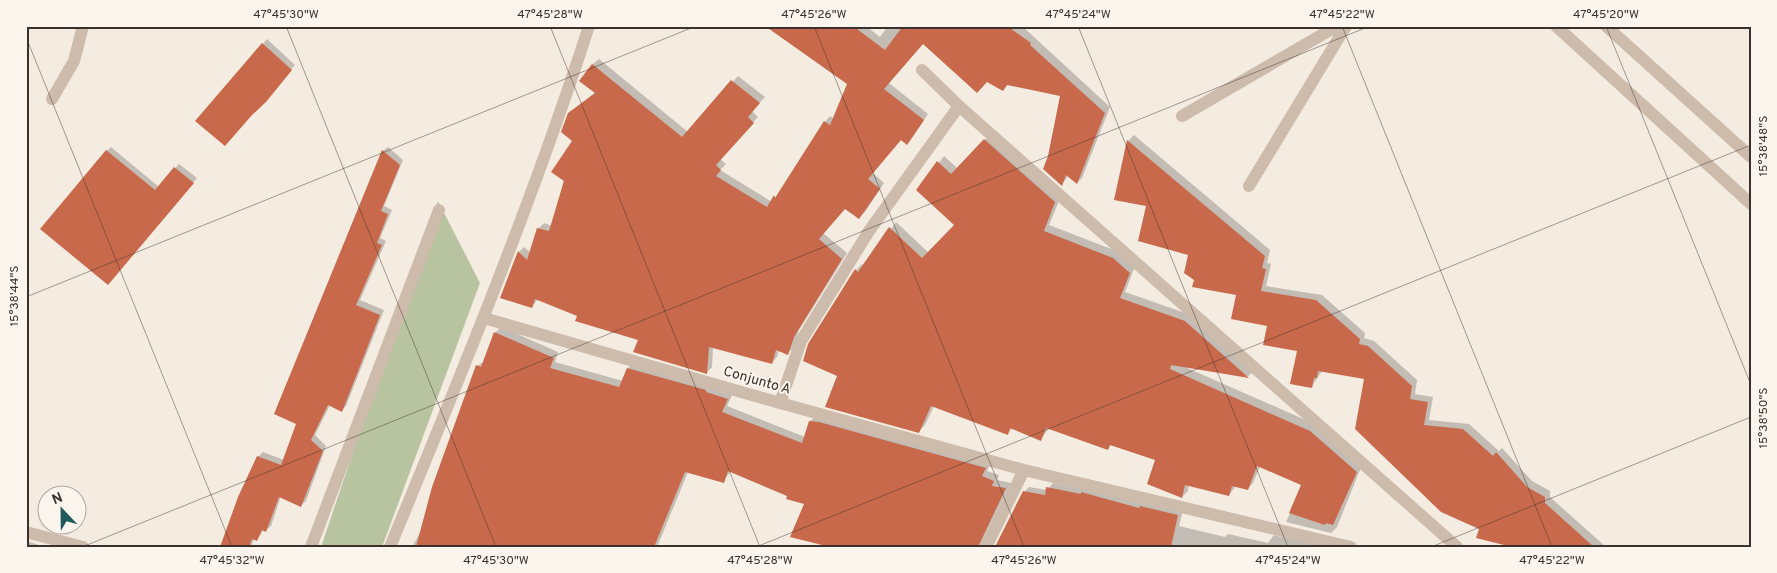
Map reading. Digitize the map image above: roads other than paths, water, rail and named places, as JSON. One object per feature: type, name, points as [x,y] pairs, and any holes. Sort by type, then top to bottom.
[{"type":"street","points":[[52,99],[74,61],[83,26]]},
{"type":"street","points":[[390,547],[484,318],[569,88],[589,26]]},
{"type":"street","points":[[1182,116],[1337,26]]},
{"type":"street","points":[[1248,186],[1346,26]]},
{"type":"street","points":[[1556,26],[1751,204]]},
{"type":"street","points":[[1606,26],[1751,157]]},
{"type":"street","points":[[922,70],[959,106],[1457,547]]},
{"type":"street","points":[[780,404],[801,341],[869,231],[959,106]]},
{"type":"street","points":[[311,547],[439,210]]},
{"type":"street","name":"Conjunto A","points":[[484,318],[780,404],[1024,470],[1351,547]]},
{"type":"street","points":[[986,547],[1024,470]]},
{"type":"street","points":[[26,532],[83,547]]}]
